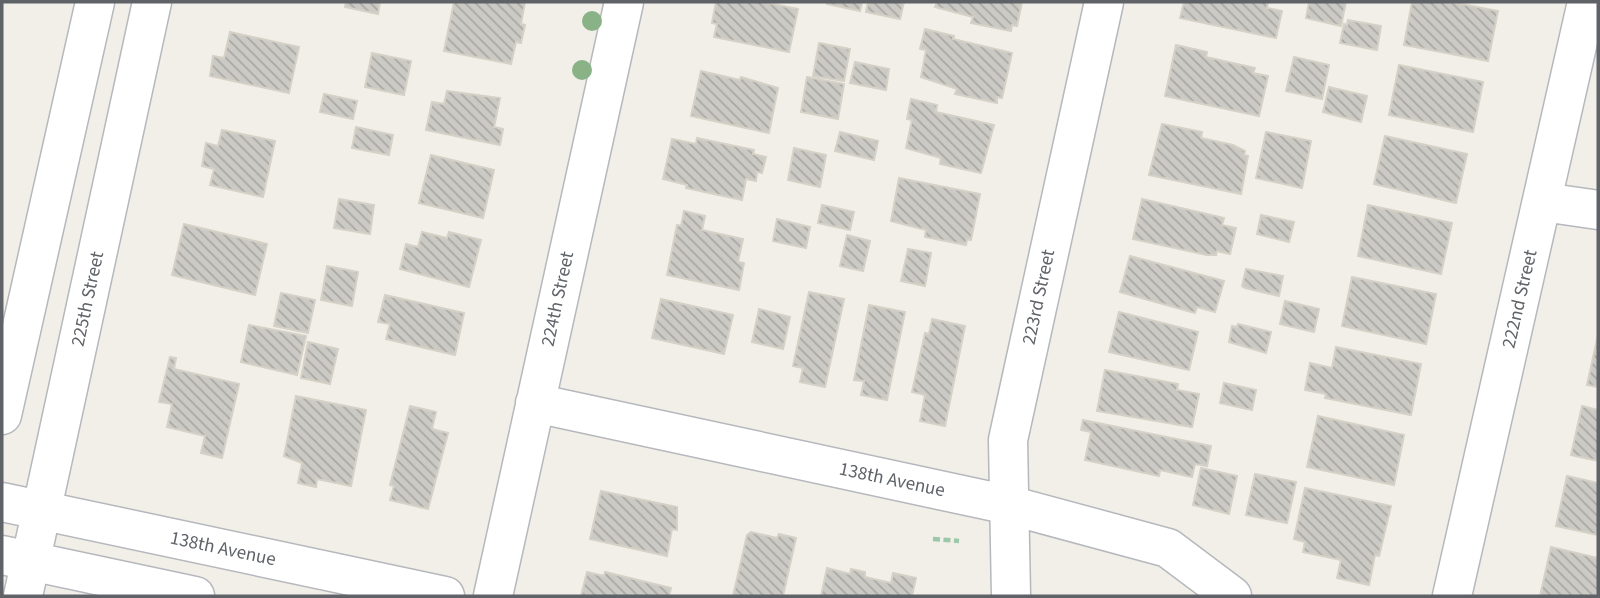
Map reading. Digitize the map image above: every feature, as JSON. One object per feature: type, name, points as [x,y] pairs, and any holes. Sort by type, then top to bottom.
[{"type":"street","points":[[2,415],[95,2]]},
{"type":"street","name":"225th Street","points":[[19,571],[43,511],[152,2]]},
{"type":"street","name":"224th Street","points":[[493,596],[624,2]]},
{"type":"street","name":"223rd Street","points":[[1011,596],[1007,440],[1104,2]]},
{"type":"street","name":"222nd Street","points":[[1452,596],[1587,2]]},
{"type":"street","points":[[1543,202],[1598,209]]},
{"type":"street","name":"138th Avenue","points":[[535,403],[1009,505],[1168,548],[1232,596]]},
{"type":"street","name":"138th Avenue","points":[[2,502],[444,596]]},
{"type":"street","points":[[19,571],[195,596]]},
{"type":"path","points":[[933,539],[959,541]]},
{"type":"building","points":[[346,2],[380,2],[378,14],[345,7]]},
{"type":"building","points":[[454,2],[525,2],[521,24],[525,25],[521,43],[516,42],[511,64],[444,51]]},
{"type":"building","points":[[716,2],[763,2],[798,9],[789,52],[714,37],[717,24],[712,23]]},
{"type":"building","points":[[827,2],[862,2],[860,11]]},
{"type":"building","points":[[868,2],[904,2],[900,19],[866,12]]},
{"type":"building","points":[[937,2],[1022,2],[1017,26],[1012,25],[1011,31],[971,23],[973,17],[935,7]]},
{"type":"building","points":[[1184,2],[1268,2],[1267,8],[1282,11],[1276,38],[1180,18]]},
{"type":"building","points":[[1309,2],[1346,2],[1341,26],[1306,18]]},
{"type":"building","points":[[1412,2],[1451,2],[1498,11],[1488,61],[1404,45]]},
{"type":"building","points":[[1348,20],[1381,26],[1377,50],[1340,43],[1344,24],[1347,25]]},
{"type":"building","points":[[925,29],[954,36],[953,39],[1012,53],[1002,98],[997,97],[997,103],[955,94],[957,89],[921,77],[926,50],[920,49]]},
{"type":"building","points":[[230,32],[299,47],[289,93],[210,76],[213,56],[224,58]]},
{"type":"building","points":[[819,43],[850,49],[844,81],[813,76]]},
{"type":"building","points":[[1176,45],[1207,52],[1206,57],[1255,68],[1253,73],[1268,76],[1259,116],[1165,96]]},
{"type":"building","points":[[372,53],[411,61],[404,95],[365,87]]},
{"type":"building","points":[[1294,57],[1329,65],[1322,99],[1286,91]]},
{"type":"building","points":[[855,62],[889,69],[886,90],[850,83]]},
{"type":"building","points":[[1399,65],[1483,82],[1473,132],[1389,115]]},
{"type":"building","points":[[701,71],[740,80],[741,77],[778,88],[769,133],[691,116]]},
{"type":"building","points":[[807,77],[844,84],[838,119],[801,112]]},
{"type":"building","points":[[1329,87],[1367,96],[1361,122],[1323,112]]},
{"type":"building","points":[[447,91],[500,98],[494,127],[503,129],[500,145],[426,130],[432,102],[444,104]]},
{"type":"building","points":[[324,94],[357,101],[353,119],[320,112]]},
{"type":"building","points":[[911,99],[937,105],[936,112],[994,125],[981,173],[940,164],[941,158],[906,148],[912,120],[907,119]]},
{"type":"building","points":[[1162,124],[1202,132],[1201,138],[1233,145],[1245,151],[1244,155],[1248,156],[1241,194],[1149,175]]},
{"type":"building","points":[[356,127],[393,135],[389,155],[352,148]]},
{"type":"building","points":[[222,130],[275,141],[263,197],[210,185],[214,169],[202,166],[206,143],[218,146]]},
{"type":"building","points":[[840,132],[878,141],[874,160],[835,151]]},
{"type":"building","points":[[1266,132],[1311,141],[1302,188],[1256,178]]},
{"type":"building","points":[[1385,136],[1467,154],[1456,203],[1374,184]]},
{"type":"building","points":[[697,138],[754,150],[753,154],[766,157],[762,173],[757,172],[756,181],[746,179],[742,200],[686,188],[687,185],[663,179],[672,139],[696,144]]},
{"type":"building","points":[[794,148],[826,155],[820,187],[788,180]]},
{"type":"building","points":[[431,155],[494,170],[483,218],[419,203]]},
{"type":"building","points":[[899,178],[980,194],[971,240],[967,239],[966,245],[925,237],[926,230],[891,221]]},
{"type":"building","points":[[339,199],[374,205],[370,234],[334,228]]},
{"type":"building","points":[[1142,199],[1224,218],[1222,225],[1236,228],[1230,254],[1217,251],[1216,255],[1207,255],[1133,239]]},
{"type":"building","points":[[822,205],[854,212],[850,230],[818,223]]},
{"type":"building","points":[[1368,205],[1452,223],[1441,274],[1358,256]]},
{"type":"building","points":[[684,211],[705,216],[702,230],[743,239],[738,262],[744,263],[739,290],[667,275],[677,225],[681,226]]},
{"type":"building","points":[[1261,215],[1294,222],[1289,242],[1257,234]]},
{"type":"building","points":[[777,219],[810,227],[806,248],[773,241]]},
{"type":"building","points":[[184,224],[267,244],[255,295],[172,275]]},
{"type":"building","points":[[422,232],[447,238],[449,232],[481,240],[469,287],[400,269],[406,244],[418,247]]},
{"type":"building","points":[[847,235],[870,241],[863,271],[840,266]]},
{"type":"building","points":[[908,249],[931,253],[925,286],[901,281]]},
{"type":"building","points":[[1130,256],[1224,281],[1215,312],[1197,307],[1195,313],[1120,292]]},
{"type":"building","points":[[327,266],[358,272],[352,306],[321,300]]},
{"type":"building","points":[[1246,269],[1283,276],[1279,296],[1242,286]]},
{"type":"building","points":[[1352,277],[1436,294],[1426,344],[1342,326]]},
{"type":"building","points":[[809,292],[844,299],[825,387],[800,382],[803,368],[793,366]]},
{"type":"building","points":[[281,293],[315,300],[308,333],[274,326]]},
{"type":"building","points":[[385,295],[464,313],[455,355],[386,339],[390,324],[378,322]]},
{"type":"building","points":[[661,299],[733,315],[724,354],[652,338]]},
{"type":"building","points":[[1285,301],[1319,309],[1314,332],[1280,324]]},
{"type":"building","points":[[869,305],[905,312],[887,400],[861,395],[864,381],[854,380]]},
{"type":"building","points":[[759,309],[790,317],[783,349],[752,342]]},
{"type":"building","points":[[1119,312],[1198,332],[1189,370],[1109,352]]},
{"type":"building","points":[[932,319],[965,326],[945,426],[920,421],[925,395],[912,392],[925,333],[929,334]]},
{"type":"building","points":[[1238,324],[1271,332],[1266,353],[1229,342],[1232,326],[1237,327]]},
{"type":"building","points":[[249,325],[306,336],[297,375],[241,362]]},
{"type":"building","points":[[1598,335],[1598,387],[1587,385]]},
{"type":"building","points":[[308,342],[338,349],[330,384],[301,378]]},
{"type":"building","points":[[1336,347],[1421,364],[1411,415],[1325,398],[1326,394],[1305,390],[1310,363],[1332,368]]},
{"type":"building","points":[[170,357],[176,358],[174,369],[239,384],[222,458],[201,453],[205,436],[167,427],[172,404],[159,402]]},
{"type":"building","points":[[1105,370],[1178,384],[1177,390],[1199,394],[1192,427],[1097,411]]},
{"type":"building","points":[[1224,383],[1256,390],[1252,410],[1220,403]]},
{"type":"building","points":[[296,396],[366,410],[351,486],[317,479],[316,487],[298,483],[302,463],[284,456]]},
{"type":"building","points":[[410,406],[436,412],[432,429],[448,433],[428,509],[390,500],[394,486],[390,485]]},
{"type":"building","points":[[1582,406],[1598,410],[1598,461],[1571,455]]},
{"type":"building","points":[[1318,416],[1404,435],[1394,485],[1307,467]]},
{"type":"building","points":[[1083,420],[1211,446],[1207,466],[1195,464],[1192,477],[1160,470],[1159,476],[1085,460],[1091,432],[1081,430]]},
{"type":"building","points":[[1201,468],[1237,476],[1229,514],[1193,505]]},
{"type":"building","points":[[1255,474],[1296,482],[1287,523],[1246,515]]},
{"type":"building","points":[[1567,476],[1598,483],[1598,535],[1556,526]]},
{"type":"building","points":[[1305,488],[1391,506],[1379,556],[1375,555],[1369,585],[1337,578],[1341,560],[1303,552],[1305,542],[1294,539]]},
{"type":"building","points":[[601,491],[677,507],[677,530],[672,529],[667,556],[590,539]]},
{"type":"building","points":[[751,532],[777,538],[779,534],[796,538],[783,596],[733,596],[747,535]]},
{"type":"building","points":[[1551,547],[1598,558],[1598,596],[1540,596]]},
{"type":"building","points":[[827,568],[850,574],[851,569],[865,572],[865,577],[891,583],[893,573],[916,578],[912,596],[821,596]]},
{"type":"building","points":[[587,572],[604,576],[605,572],[671,588],[669,596],[581,596]]}]
